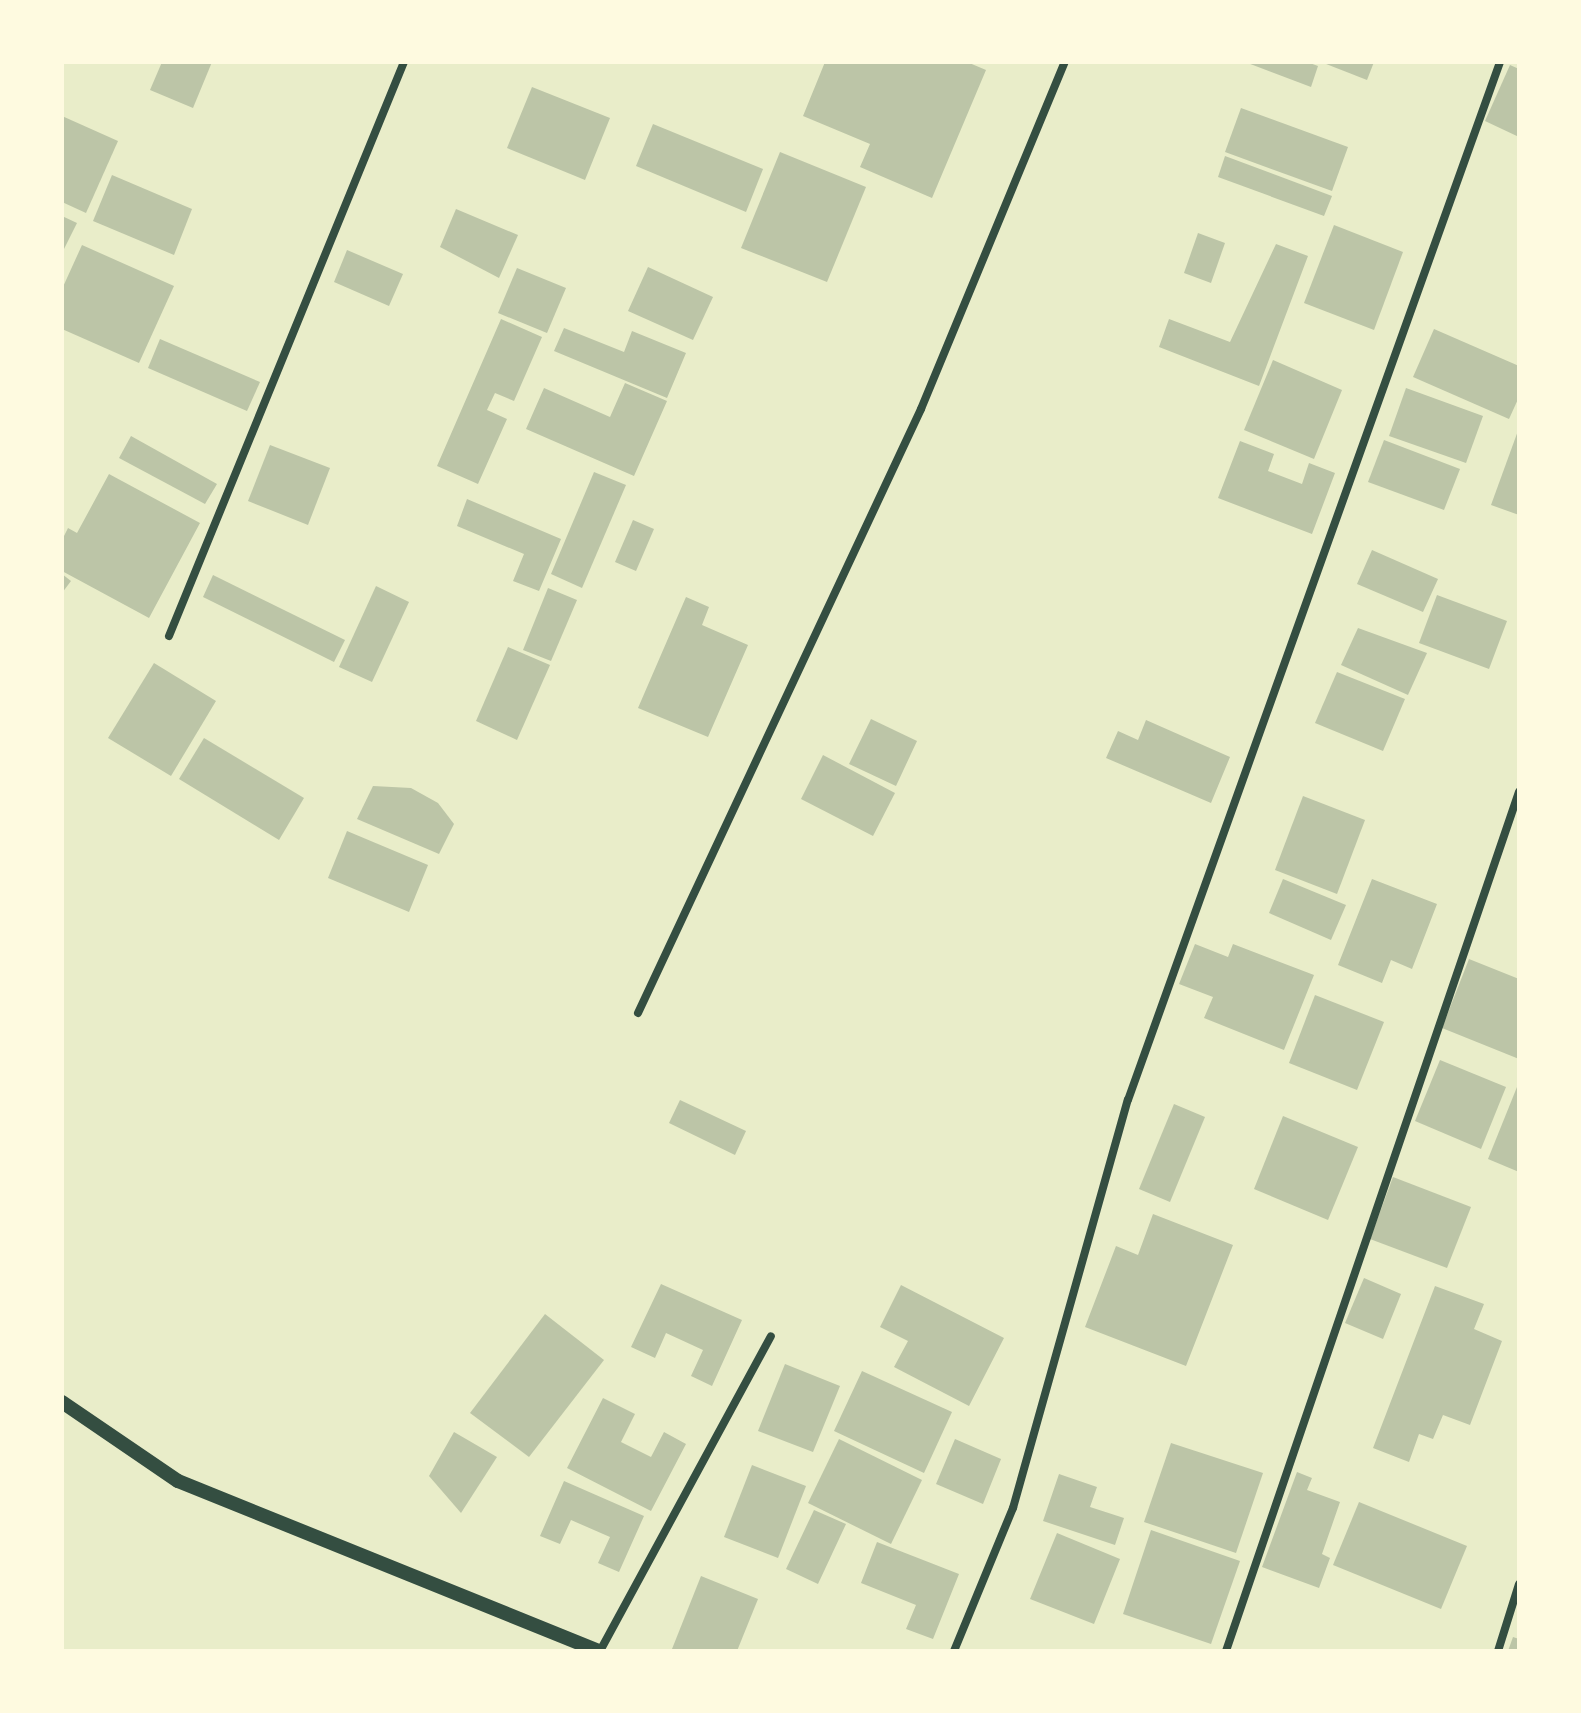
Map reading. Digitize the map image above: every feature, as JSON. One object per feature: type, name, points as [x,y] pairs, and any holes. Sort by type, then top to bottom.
[{"type":"street","points":[[169,636],[404,62]]},
{"type":"street","points":[[638,1013],[921,409],[1065,62]]},
{"type":"street","points":[[954,1651],[1013,1508],[1128,1100],[1500,62]]},
{"type":"street","points":[[1226,1651],[1519,792]]},
{"type":"street","points":[[62,1402],[178,1481],[599,1651],[771,1336]]},
{"type":"street","points":[[1498,1651],[1519,1584]]},
{"type":"building","points":[[162,62],[212,62],[193,108],[150,90]]},
{"type":"building","points":[[825,62],[967,62],[986,70],[932,198],[860,167],[870,144],[803,116]]},
{"type":"building","points":[[1245,62],[1307,62],[1318,66],[1311,87]]},
{"type":"building","points":[[1321,62],[1374,62],[1367,80]]},
{"type":"building","points":[[1510,65],[1519,69],[1519,137],[1485,121]]},
{"type":"building","points":[[532,87],[610,118],[585,180],[507,148]]},
{"type":"building","points":[[1241,108],[1348,147],[1332,191],[1225,152]]},
{"type":"building","points":[[62,116],[118,141],[86,213],[62,202]]},
{"type":"building","points":[[653,124],[763,169],[746,212],[636,166]]},
{"type":"building","points":[[780,152],[866,187],[827,282],[741,248]]},
{"type":"building","points":[[1225,156],[1332,196],[1324,216],[1218,177]]},
{"type":"building","points":[[112,175],[192,209],[174,255],[93,221]]},
{"type":"building","points":[[456,209],[518,235],[499,278],[440,247]]},
{"type":"building","points":[[62,216],[77,223],[62,253]]},
{"type":"building","points":[[1334,225],[1403,252],[1374,330],[1304,303]]},
{"type":"building","points":[[1198,233],[1225,243],[1211,283],[1184,273]]},
{"type":"building","points":[[1276,244],[1308,256],[1259,386],[1159,347],[1169,319],[1230,342]]},
{"type":"building","points":[[82,245],[174,286],[139,363],[62,329],[62,289]]},
{"type":"building","points":[[347,250],[403,274],[389,306],[334,282]]},
{"type":"building","points":[[648,267],[713,297],[693,340],[628,311]]},
{"type":"building","points":[[517,268],[566,288],[547,333],[498,313]]},
{"type":"building","points":[[501,319],[542,337],[514,401],[495,393],[487,410],[507,419],[478,484],[437,466]]},
{"type":"building","points":[[564,328],[624,352],[632,331],[686,353],[667,398],[554,351]]},
{"type":"building","points":[[1434,329],[1519,366],[1519,397],[1509,419],[1413,377]]},
{"type":"building","points":[[160,339],[260,382],[247,411],[148,368]]},
{"type":"building","points":[[1273,360],[1342,390],[1314,459],[1244,430]]},
{"type":"building","points":[[625,383],[667,401],[634,476],[526,429],[544,388],[610,417]]},
{"type":"building","points":[[1406,388],[1483,416],[1466,463],[1389,436]]},
{"type":"building","points":[[1519,428],[1519,515],[1491,505]]},
{"type":"building","points":[[131,436],[217,484],[205,504],[119,458]]},
{"type":"building","points":[[1384,440],[1460,469],[1444,510],[1368,482]]},
{"type":"building","points":[[1240,441],[1274,454],[1268,471],[1302,484],[1309,463],[1335,473],[1312,534],[1218,498]]},
{"type":"building","points":[[270,445],[330,468],[308,525],[248,501]]},
{"type":"building","points":[[594,472],[626,485],[582,588],[551,574]]},
{"type":"building","points":[[109,474],[200,523],[149,618],[62,571],[62,540],[68,528],[77,533]]},
{"type":"building","points":[[467,499],[561,539],[539,591],[513,581],[524,554],[457,526]]},
{"type":"building","points":[[633,520],[654,529],[636,571],[615,562]]},
{"type":"building","points":[[1372,550],[1438,579],[1423,612],[1357,584]]},
{"type":"building","points":[[62,574],[71,581],[62,593]]},
{"type":"building","points":[[213,575],[345,640],[334,662],[203,597]]},
{"type":"building","points":[[376,586],[409,602],[372,682],[339,667]]},
{"type":"building","points":[[548,588],[577,600],[551,661],[523,650]]},
{"type":"building","points":[[1437,595],[1507,621],[1489,669],[1419,643]]},
{"type":"building","points":[[686,597],[709,607],[702,625],[748,645],[708,737],[638,708]]},
{"type":"building","points":[[1358,628],[1427,653],[1408,695],[1341,665]]},
{"type":"building","points":[[508,647],[550,665],[517,740],[476,721]]},
{"type":"building","points":[[154,663],[216,701],[171,776],[108,738]]},
{"type":"building","points":[[1337,672],[1405,699],[1383,751],[1315,723]]},
{"type":"building","points":[[871,719],[917,741],[896,786],[849,764]]},
{"type":"building","points":[[1146,720],[1230,757],[1211,803],[1106,758],[1118,731],[1138,740]]},
{"type":"building","points":[[204,738],[304,798],[279,840],[179,779]]},
{"type":"building","points":[[823,755],[895,793],[873,836],[801,799]]},
{"type":"building","points":[[373,786],[411,788],[438,803],[454,824],[439,854],[357,819]]},
{"type":"building","points":[[1303,796],[1365,820],[1337,894],[1275,870]]},
{"type":"building","points":[[347,831],[428,865],[409,912],[328,878]]},
{"type":"building","points":[[1283,879],[1346,905],[1331,940],[1269,913]]},
{"type":"building","points":[[1372,879],[1437,904],[1412,969],[1391,960],[1382,983],[1338,965]]},
{"type":"building","points":[[1195,944],[1228,957],[1233,944],[1314,975],[1284,1050],[1204,1018],[1213,997],[1179,984]]},
{"type":"building","points":[[1469,959],[1519,979],[1519,1059],[1442,1028]]},
{"type":"building","points":[[1315,995],[1384,1022],[1357,1090],[1289,1063]]},
{"type":"building","points":[[1440,1060],[1506,1087],[1481,1149],[1415,1121]]},
{"type":"building","points":[[1519,1082],[1519,1172],[1488,1159]]},
{"type":"building","points":[[680,1100],[746,1131],[735,1155],[669,1123]]},
{"type":"building","points":[[1174,1104],[1205,1117],[1170,1202],[1139,1189]]},
{"type":"building","points":[[1283,1116],[1358,1147],[1328,1220],[1254,1189]]},
{"type":"building","points":[[1393,1177],[1471,1207],[1447,1268],[1370,1239]]},
{"type":"building","points":[[1153,1214],[1233,1245],[1186,1366],[1085,1327],[1116,1246],[1138,1255]]},
{"type":"building","points":[[1364,1278],[1401,1294],[1383,1339],[1345,1323]]},
{"type":"building","points":[[661,1284],[742,1320],[712,1386],[691,1376],[703,1350],[666,1333],[655,1358],[631,1347]]},
{"type":"building","points":[[901,1285],[1004,1338],[969,1406],[894,1367],[908,1341],[880,1327]]},
{"type":"building","points":[[1435,1286],[1484,1304],[1474,1329],[1502,1341],[1470,1425],[1443,1415],[1433,1439],[1419,1434],[1409,1462],[1373,1448]]},
{"type":"building","points":[[545,1314],[604,1360],[529,1457],[470,1413]]},
{"type":"building","points":[[785,1364],[840,1386],[813,1452],[758,1431]]},
{"type":"building","points":[[862,1371],[952,1412],[924,1473],[834,1431]]},
{"type":"building","points":[[603,1398],[635,1414],[621,1442],[651,1457],[664,1432],[686,1444],[651,1511],[567,1468]]},
{"type":"building","points":[[454,1432],[497,1457],[461,1513],[429,1476]]},
{"type":"building","points":[[839,1439],[922,1480],[891,1544],[808,1503]]},
{"type":"building","points":[[955,1439],[1001,1459],[983,1504],[936,1484]]},
{"type":"building","points":[[1171,1443],[1263,1473],[1236,1553],[1144,1522]]},
{"type":"building","points":[[752,1465],[806,1486],[778,1558],[724,1537]]},
{"type":"building","points":[[1297,1472],[1312,1478],[1307,1490],[1340,1502],[1322,1554],[1330,1558],[1319,1588],[1262,1567]]},
{"type":"building","points":[[1059,1474],[1097,1487],[1090,1507],[1124,1518],[1115,1545],[1043,1521]]},
{"type":"building","points":[[564,1481],[644,1516],[619,1572],[598,1563],[610,1537],[571,1520],[560,1544],[540,1536]]},
{"type":"building","points":[[1359,1502],[1467,1546],[1441,1609],[1333,1565]]},
{"type":"building","points":[[814,1510],[846,1524],[818,1584],[786,1569]]},
{"type":"building","points":[[1151,1530],[1240,1561],[1211,1644],[1123,1614]]},
{"type":"building","points":[[1057,1533],[1120,1559],[1094,1624],[1030,1599]]},
{"type":"building","points":[[877,1542],[959,1574],[933,1639],[906,1629],[916,1605],[861,1583]]},
{"type":"building","points":[[701,1576],[758,1599],[737,1651],[672,1649]]},
{"type":"building","points":[[1513,1637],[1519,1639],[1519,1651],[1508,1651]]}]
